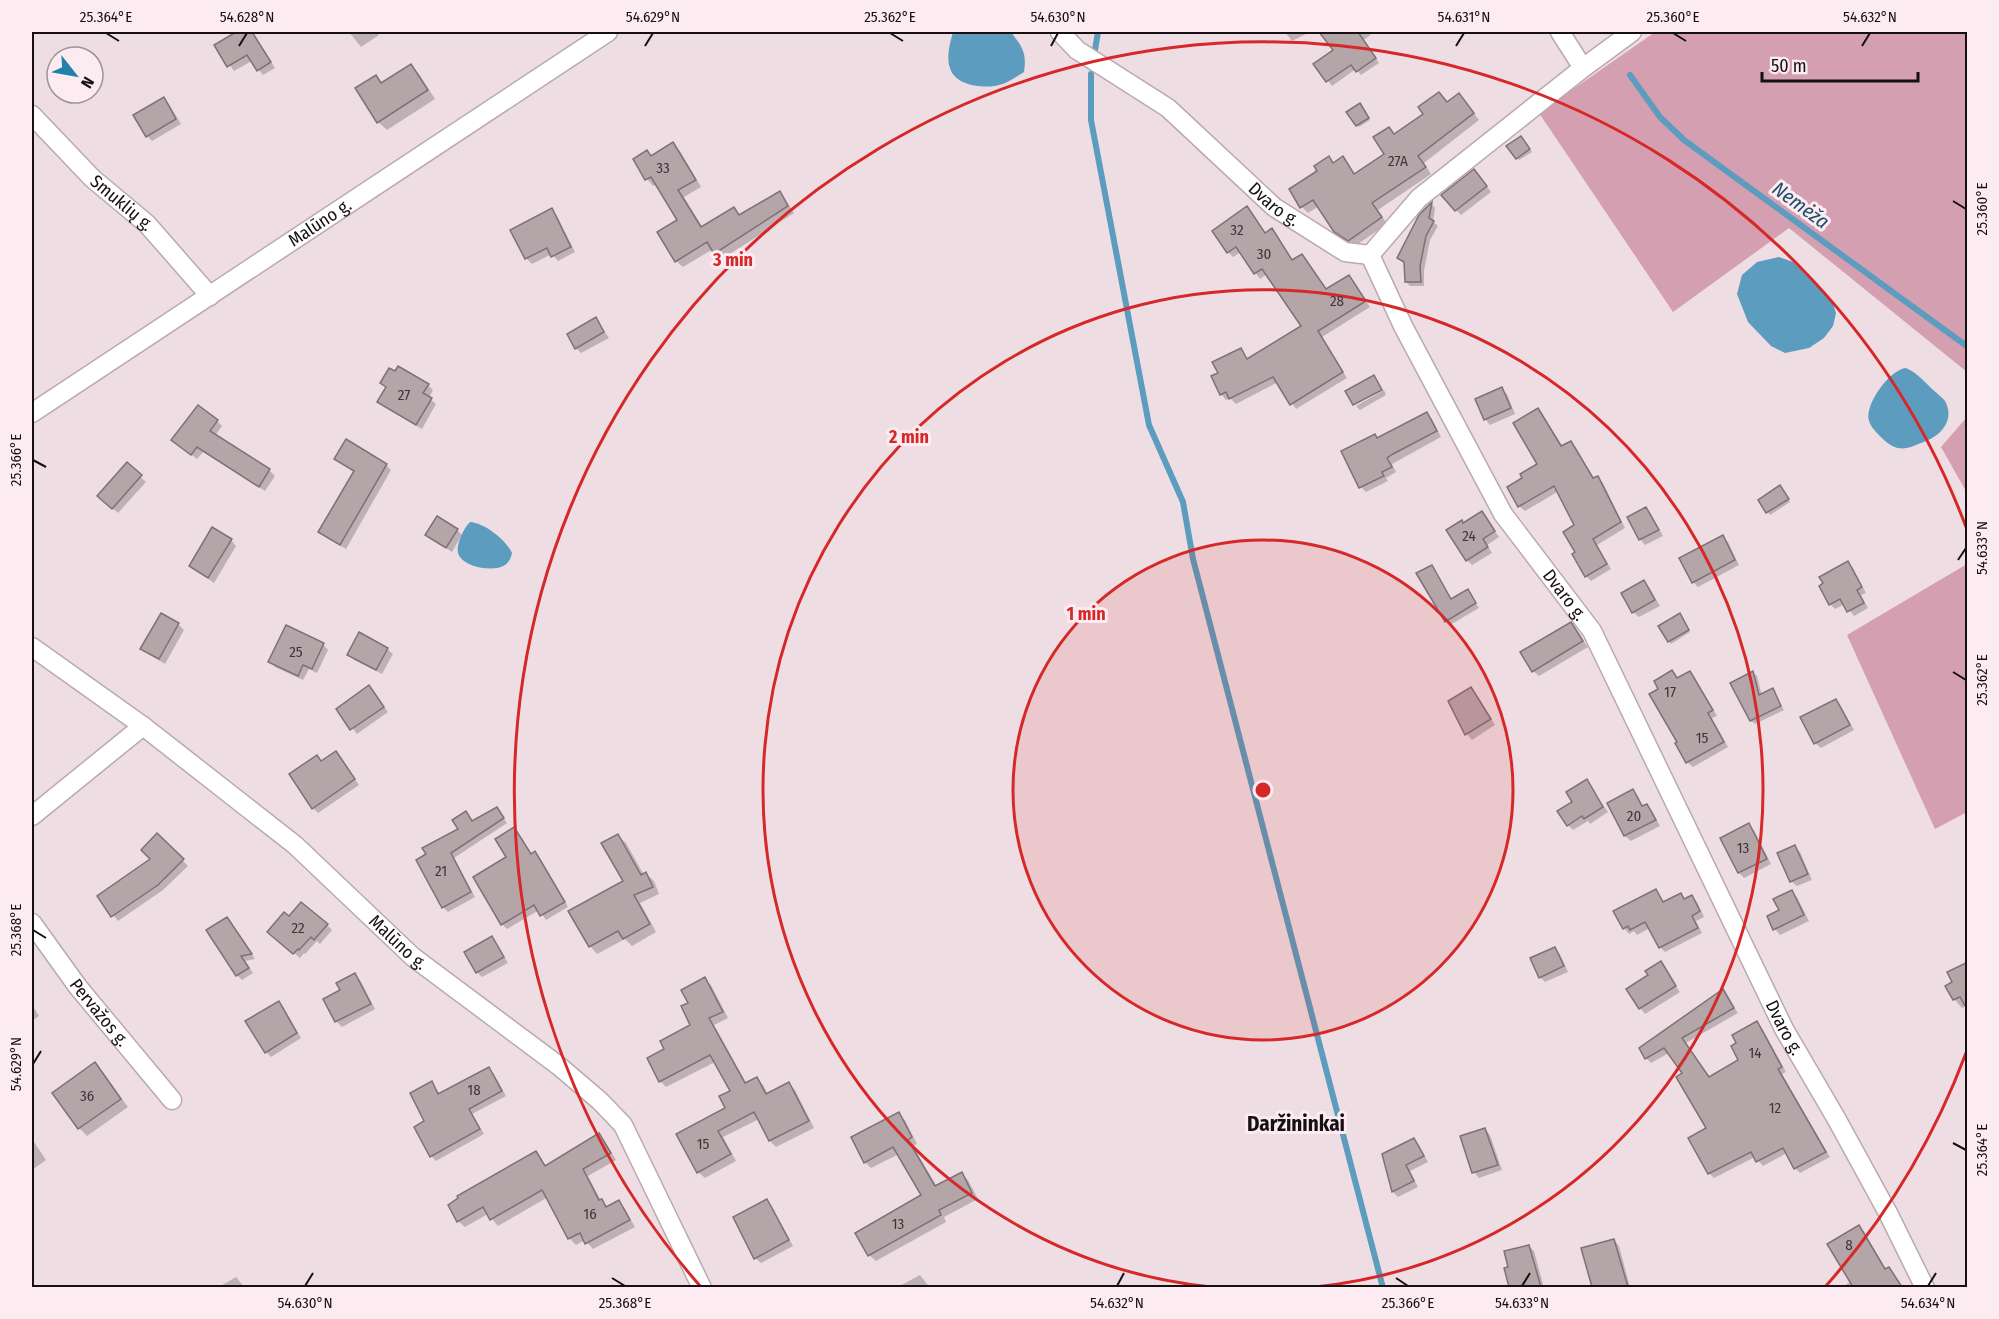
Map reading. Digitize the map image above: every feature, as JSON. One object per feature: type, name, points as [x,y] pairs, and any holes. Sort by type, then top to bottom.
[{"type":"street","name":"Malūno g.","points":[[32,413],[608,32]]},
{"type":"street","name":"Dvaro g.","points":[[1060,32],[1077,50],[1168,108],[1274,207],[1345,252],[1370,255],[1403,326],[1503,514],[1592,631],[1784,1029],[1883,1204],[1925,1287]]},
{"type":"street","points":[[1560,32],[1583,68]]},
{"type":"street","points":[[1370,255],[1419,198],[1632,32]]},
{"type":"street","name":"Smuklių g.","points":[[32,115],[92,178],[147,224],[210,296]]},
{"type":"street","name":"Malūno g.","points":[[32,647],[143,726],[295,845],[413,957],[559,1066],[600,1101],[622,1125],[702,1287]]},
{"type":"street","points":[[32,816],[143,726]]},
{"type":"street","name":"Pervažos g.","points":[[32,923],[78,987],[172,1100]]},
{"type":"shaded area","points":[[1655,32],[1967,32],[1967,372],[1789,228],[1673,312],[1539,113]]},
{"type":"shaded area","points":[[1967,417],[1967,493],[1941,447]]},
{"type":"shaded area","points":[[1967,564],[1967,812],[1935,829],[1847,635]]},
{"type":"water","points":[[953,32],[1011,32],[1023,50],[1024,72],[1006,83],[993,86],[971,85],[958,79],[950,68],[948,59]]},
{"type":"water","points":[[1779,257],[1793,262],[1832,301],[1836,313],[1833,326],[1824,338],[1809,348],[1785,353],[1771,346],[1748,322],[1737,294],[1742,275],[1757,262]]},
{"type":"water","points":[[1906,368],[1920,377],[1944,399],[1948,408],[1948,420],[1942,430],[1932,438],[1914,446],[1900,448],[1884,440],[1875,431],[1870,424],[1868,414],[1874,397],[1886,381],[1893,374]]},
{"type":"water","points":[[470,522],[482,525],[505,543],[512,553],[506,564],[495,568],[481,568],[469,564],[460,557],[459,544]]},
{"type":"building","points":[[236,32],[252,32],[271,62],[257,71],[247,55],[227,67],[214,45]]},
{"type":"building","points":[[1319,32],[1358,32],[1376,58],[1356,72],[1351,65],[1326,82],[1313,64],[1333,50]]},
{"type":"building","points":[[411,64],[428,90],[377,123],[355,88],[376,75],[381,83]]},
{"type":"building","points":[[1439,92],[1447,102],[1459,93],[1474,113],[1418,156],[1426,167],[1372,203],[1382,217],[1348,241],[1334,232],[1313,200],[1300,208],[1289,189],[1317,171],[1314,166],[1329,156],[1333,163],[1343,156],[1354,174],[1384,154],[1373,137],[1389,127],[1394,134],[1423,114],[1418,107]]},
{"type":"building","points":[[164,97],[176,119],[146,137],[133,115]]},
{"type":"building","points":[[1360,103],[1369,118],[1356,126],[1346,112]]},
{"type":"building","points":[[1521,136],[1530,149],[1516,159],[1506,146]]},
{"type":"building","points":[[673,142],[696,180],[678,190],[701,227],[734,207],[739,215],[780,191],[788,206],[714,254],[707,242],[675,262],[657,232],[677,220],[651,177],[645,180],[633,159],[647,150],[651,156]]},
{"type":"building","points":[[1474,169],[1487,186],[1455,211],[1441,195]]},
{"type":"building","points":[[1432,202],[1429,218],[1434,221],[1426,236],[1420,266],[1421,282],[1405,282],[1404,262],[1397,258],[1419,215]]},
{"type":"building","points":[[1247,206],[1265,233],[1272,228],[1292,260],[1302,254],[1326,289],[1349,275],[1366,301],[1318,331],[1343,372],[1290,405],[1273,377],[1229,399],[1226,392],[1220,395],[1211,376],[1218,373],[1212,362],[1241,348],[1247,359],[1301,326],[1262,269],[1254,274],[1236,247],[1227,253],[1212,231]]},
{"type":"building","points":[[552,208],[571,247],[551,257],[547,248],[525,259],[510,230]]},
{"type":"building","points":[[596,317],[604,332],[575,349],[567,334]]},
{"type":"building","points":[[398,366],[429,384],[423,393],[432,398],[416,425],[377,402],[386,387],[380,383],[389,368],[395,371]]},
{"type":"building","points":[[1374,375],[1382,390],[1353,405],[1345,391]]},
{"type":"building","points":[[1502,387],[1511,408],[1484,420],[1475,399]]},
{"type":"building","points":[[198,405],[218,420],[210,431],[270,469],[259,487],[197,447],[191,455],[171,440]]},
{"type":"building","points":[[1538,408],[1561,446],[1571,441],[1593,478],[1598,476],[1621,522],[1593,539],[1607,564],[1585,577],[1572,554],[1575,552],[1563,532],[1574,525],[1554,486],[1518,507],[1507,487],[1522,478],[1520,474],[1537,464],[1513,423]]},
{"type":"building","points":[[1427,412],[1437,431],[1387,458],[1392,467],[1382,472],[1384,476],[1359,488],[1341,451],[1375,434],[1377,438]]},
{"type":"building","points":[[346,439],[387,464],[340,545],[318,532],[354,471],[334,459]]},
{"type":"building","points":[[127,462],[142,475],[112,509],[97,496]]},
{"type":"building","points":[[1780,485],[1789,499],[1766,513],[1758,500]]},
{"type":"building","points":[[1646,507],[1659,530],[1639,540],[1627,517]]},
{"type":"building","points":[[1482,511],[1495,531],[1483,539],[1488,547],[1466,561],[1446,530]]},
{"type":"building","points":[[437,516],[458,529],[446,548],[425,535]]},
{"type":"building","points":[[212,527],[232,539],[208,578],[189,566]]},
{"type":"building","points":[[1723,535],[1735,560],[1692,583],[1679,558]]},
{"type":"building","points":[[1848,561],[1862,587],[1857,590],[1864,603],[1847,612],[1840,599],[1829,605],[1819,586],[1823,583],[1819,577]]},
{"type":"building","points":[[1432,565],[1451,599],[1468,589],[1476,603],[1445,622],[1416,573]]},
{"type":"building","points":[[1644,580],[1655,600],[1632,613],[1621,593]]},
{"type":"building","points":[[161,613],[179,623],[159,659],[140,649]]},
{"type":"building","points":[[1680,613],[1689,630],[1668,642],[1658,626]]},
{"type":"building","points":[[1571,622],[1583,641],[1532,672],[1520,652]]},
{"type":"building","points":[[286,625],[324,643],[312,669],[303,665],[298,676],[268,662]]},
{"type":"building","points":[[359,632],[388,648],[376,670],[347,655]]},
{"type":"building","points":[[1672,670],[1677,678],[1690,671],[1713,710],[1708,713],[1724,742],[1686,763],[1675,743],[1677,742],[1649,694],[1658,689],[1654,681]]},
{"type":"building","points":[[1753,671],[1759,695],[1773,688],[1781,706],[1750,721],[1730,683]]},
{"type":"building","points":[[369,685],[384,707],[350,730],[336,709]]},
{"type":"building","points":[[1471,687],[1491,719],[1465,735],[1448,701]]},
{"type":"building","points":[[1836,699],[1850,725],[1814,744],[1800,717]]},
{"type":"building","points":[[336,751],[355,779],[312,809],[289,774],[317,755],[321,761]]},
{"type":"building","points":[[1587,779],[1603,807],[1584,819],[1582,816],[1567,826],[1557,811],[1572,802],[1566,792]]},
{"type":"building","points":[[1633,789],[1642,806],[1647,804],[1656,820],[1624,836],[1607,803]]},
{"type":"building","points":[[497,807],[504,818],[451,853],[471,892],[442,908],[416,860],[426,854],[422,848],[458,829],[452,820],[466,811],[472,821]]},
{"type":"building","points":[[1749,823],[1767,859],[1738,873],[1720,838]]},
{"type":"building","points":[[514,827],[531,854],[535,851],[565,902],[540,916],[534,905],[501,925],[473,877],[506,857],[495,839]]},
{"type":"building","points":[[157,833],[184,859],[158,885],[111,917],[97,896],[150,859],[141,850]]},
{"type":"building","points":[[618,834],[641,875],[646,872],[653,887],[634,895],[650,924],[623,939],[618,931],[589,947],[568,911],[623,881],[601,843]]},
{"type":"building","points":[[1795,845],[1808,874],[1790,882],[1777,853]]},
{"type":"building","points":[[1656,889],[1663,902],[1681,893],[1684,899],[1692,895],[1700,911],[1692,916],[1698,928],[1659,948],[1645,922],[1630,930],[1628,926],[1623,929],[1613,911]]},
{"type":"building","points":[[1792,890],[1804,915],[1773,930],[1767,916],[1779,910],[1773,899]]},
{"type":"building","points":[[301,902],[328,924],[314,940],[311,937],[293,954],[267,932],[284,912],[289,916]]},
{"type":"building","points":[[227,917],[252,954],[241,956],[249,968],[236,976],[206,930]]},
{"type":"building","points":[[492,936],[504,957],[476,973],[464,952]]},
{"type":"building","points":[[1555,947],[1564,966],[1539,978],[1530,958]]},
{"type":"building","points":[[1661,961],[1676,986],[1639,1009],[1626,989],[1648,975],[1645,971]]},
{"type":"building","points":[[1968,962],[1968,1011],[1960,997],[1953,1000],[1945,986],[1952,982],[1947,972]]},
{"type":"building","points":[[355,973],[371,1004],[335,1022],[323,999],[340,990],[336,983]]},
{"type":"building","points":[[705,977],[723,1012],[709,1018],[745,1083],[757,1077],[766,1094],[789,1082],[809,1121],[769,1141],[754,1112],[718,1131],[731,1154],[697,1173],[676,1134],[725,1108],[719,1096],[730,1091],[710,1055],[659,1082],[647,1058],[664,1049],[660,1041],[690,1025],[681,1006],[688,1003],[681,990]]},
{"type":"building","points":[[1723,989],[1734,1008],[1682,1038],[1709,1077],[1738,1060],[1731,1046],[1736,1043],[1732,1035],[1757,1021],[1782,1067],[1778,1069],[1826,1152],[1794,1169],[1783,1148],[1756,1162],[1751,1152],[1708,1174],[1688,1138],[1706,1128],[1676,1077],[1682,1073],[1664,1048],[1645,1059],[1639,1048]]},
{"type":"building","points":[[279,1001],[297,1033],[265,1053],[245,1021]]},
{"type":"building","points":[[95,1062],[121,1099],[78,1129],[52,1093]]},
{"type":"building","points":[[489,1067],[502,1091],[469,1109],[480,1129],[430,1157],[414,1127],[424,1121],[410,1093],[432,1081],[438,1094]]},
{"type":"building","points":[[899,1112],[912,1137],[908,1140],[935,1186],[962,1172],[972,1193],[939,1210],[941,1215],[868,1256],[855,1233],[921,1195],[893,1147],[864,1163],[851,1137]]},
{"type":"building","points":[[1485,1128],[1498,1165],[1472,1173],[1460,1136]]},
{"type":"building","points":[[599,1133],[611,1153],[583,1169],[599,1200],[602,1199],[606,1207],[619,1200],[630,1220],[585,1244],[580,1233],[568,1239],[542,1190],[490,1220],[483,1207],[457,1222],[448,1205],[458,1198],[457,1196],[536,1151],[545,1166]]},
{"type":"building","points":[[1414,1138],[1424,1156],[1406,1165],[1414,1181],[1392,1192],[1382,1154]]},
{"type":"building","points":[[767,1199],[789,1240],[754,1259],[733,1217]]},
{"type":"building","points":[[1859,1225],[1885,1269],[1889,1267],[1902,1287],[1853,1287],[1827,1244]]},
{"type":"building","points":[[1614,1239],[1628,1287],[1592,1287],[1581,1248]]},
{"type":"building","points":[[1529,1245],[1541,1287],[1509,1287],[1504,1268],[1508,1267],[1504,1251]]},
{"type":"waterway","points":[[1095,50],[1098,32]]},
{"type":"waterway","points":[[1091,74],[1091,120],[1149,425],[1183,502],[1193,559],[1383,1288]]},
{"type":"waterway","name":"Nemėža","points":[[1630,75],[1660,117],[1684,140],[1968,347]]},
{"type":"district","name":"Daržininkai","points":[[1296,1124]]}]
